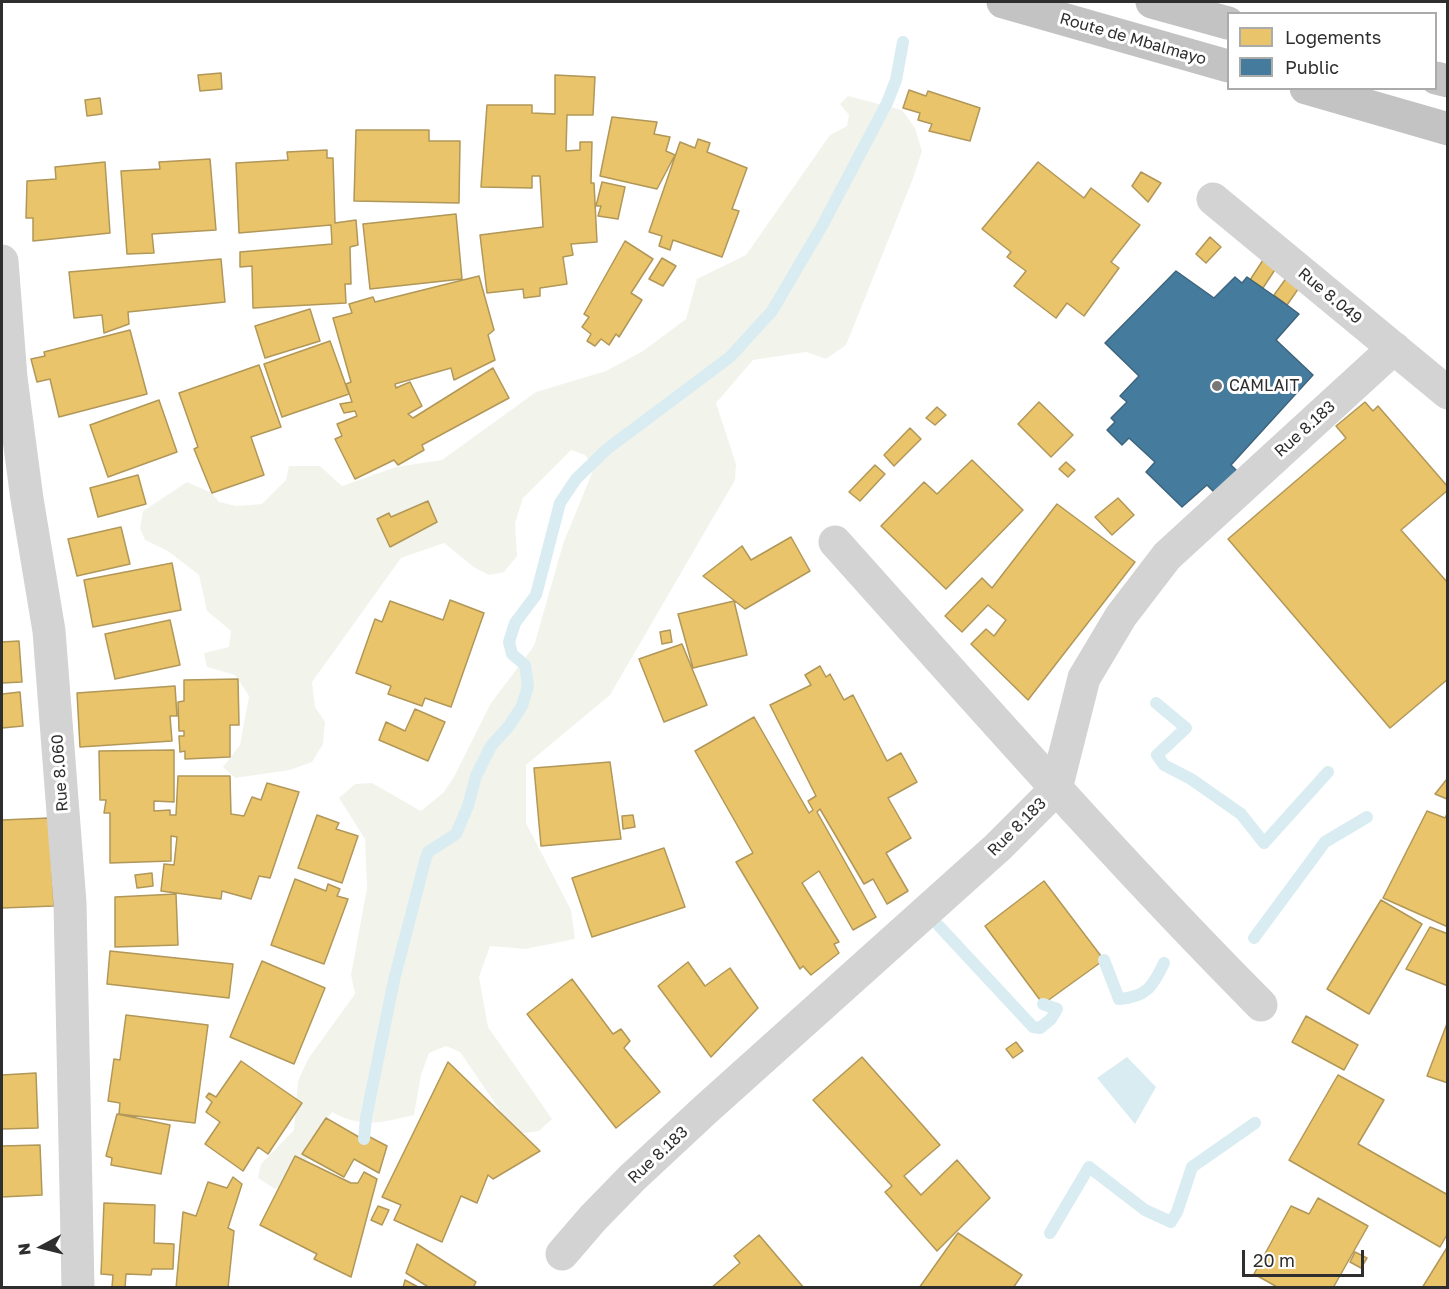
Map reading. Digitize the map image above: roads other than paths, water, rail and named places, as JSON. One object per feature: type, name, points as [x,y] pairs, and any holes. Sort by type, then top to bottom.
[{"type":"highway","name":"Route de Mbalmayo","points":[[1003,2],[1227,66]]},
{"type":"highway","points":[[1152,2],[1227,23]]},
{"type":"highway","points":[[1313,90],[1448,129]]},
{"type":"street","name":"Rue 8.049","points":[[1213,199],[1448,393]]},
{"type":"street","name":"Rue 8.060","points":[[2,261],[11,378],[27,499],[49,631],[70,903],[78,1287]]},
{"type":"street","name":"Rue 8.183","points":[[562,1254],[593,1218],[640,1171],[998,847],[1056,789],[1084,678],[1120,616],[1167,556],[1394,348]]},
{"type":"street","points":[[835,542],[1056,789],[1192,936],[1261,1005]]},
{"type":"waterway","points":[[364,1139],[366,1118],[394,980],[425,861],[428,852],[456,834],[468,806],[476,776],[491,746],[509,726],[522,706],[528,686],[525,665],[512,654],[509,642],[515,623],[536,595],[560,503],[576,479],[607,449],[730,357],[772,311],[822,226],[887,103],[896,80],[903,42]]},
{"type":"waterway","points":[[1156,703],[1186,728],[1157,755],[1164,765],[1191,779],[1241,814],[1264,843],[1328,772]]},
{"type":"waterway","points":[[1254,938],[1325,842],[1367,817]]},
{"type":"waterway","points":[[939,926],[1033,1027],[1040,1028],[1051,1019],[1057,1009],[1043,1004]]},
{"type":"waterway","points":[[1104,960],[1119,999],[1143,993],[1152,984],[1164,963]]},
{"type":"waterway","points":[[1050,1233],[1089,1167],[1145,1210],[1171,1222],[1177,1212],[1192,1167],[1255,1123]]},
{"type":"place","name":"CAMLAIT","points":[[1217,386]]}]
